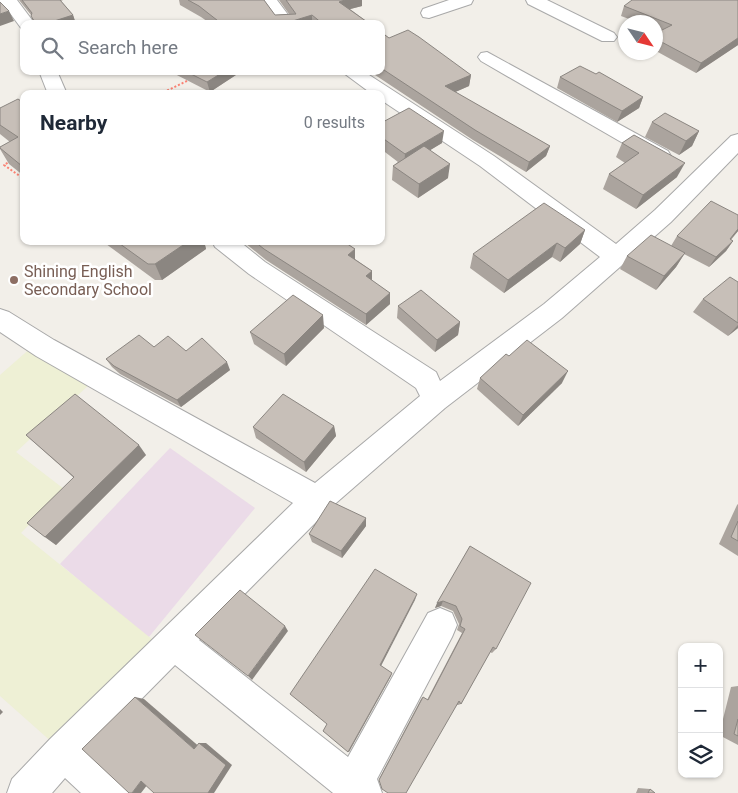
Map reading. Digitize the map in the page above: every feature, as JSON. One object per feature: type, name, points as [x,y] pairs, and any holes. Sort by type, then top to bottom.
[{"type":"street","points":[[6,0],[14,5],[24,20]]},
{"type":"street","points":[[268,0],[284,20]]},
{"type":"street","points":[[429,13],[465,0]]},
{"type":"street","points":[[534,0],[608,38]]},
{"type":"street","points":[[487,57],[590,118],[687,171]]},
{"type":"street","points":[[50,75],[56,90]]},
{"type":"street","points":[[356,75],[379,90]]},
{"type":"street","points":[[385,94],[487,161],[616,256]]},
{"type":"street","points":[[26,793],[63,752],[175,643],[317,500],[434,400],[553,311],[663,216],[687,171],[738,141]]},
{"type":"street","points":[[228,245],[257,268],[426,380],[434,400]]},
{"type":"street","points":[[0,319],[46,348],[317,500]]},
{"type":"street","points":[[357,788],[359,774],[440,625]]},
{"type":"street","points":[[175,643],[357,788]]},
{"type":"street","points":[[63,752],[110,793]]},
{"type":"path","points":[[168,90],[192,78]]},
{"type":"path","points":[[17,157],[4,165],[20,176]]},
{"type":"shaded area","points":[[170,448],[255,508],[148,638],[60,564]]},
{"type":"green space","points":[[33,346],[90,384],[16,452],[64,489],[21,533],[153,640],[63,752],[0,696],[0,375]]},
{"type":"building","points":[[22,0],[60,0],[73,15],[57,20],[34,20],[31,16],[32,13]]},
{"type":"building","points":[[188,0],[264,0],[275,15],[296,14],[286,0],[345,0],[339,2],[364,20],[318,20],[312,15],[296,20],[217,20]]},
{"type":"building","points":[[632,0],[738,0],[738,38],[701,63],[663,43],[663,30],[672,25],[663,21],[663,15],[647,15],[624,6]]},
{"type":"building","points":[[0,2],[9,11],[0,14]]},
{"type":"building","points":[[408,30],[419,37],[471,75],[445,86],[550,146],[529,162],[475,130],[385,71],[385,35],[389,38]]},
{"type":"building","points":[[580,66],[596,74],[599,72],[643,97],[622,111],[560,77]]},
{"type":"building","points":[[193,75],[218,75],[207,82]]},
{"type":"building","points":[[18,99],[20,100],[20,164],[0,148],[18,137],[0,125],[0,108]]},
{"type":"building","points":[[409,108],[444,131],[405,154],[385,140],[385,121]]},
{"type":"building","points":[[665,113],[699,131],[686,141],[652,122]]},
{"type":"building","points":[[634,135],[685,163],[643,195],[609,174],[639,153],[622,143]]},
{"type":"building","points":[[424,146],[450,164],[419,184],[393,166]]},
{"type":"building","points":[[711,201],[738,215],[738,229],[730,239],[733,241],[716,257],[677,236]]},
{"type":"building","points":[[544,203],[585,230],[565,248],[557,243],[508,280],[473,254]]},
{"type":"building","points":[[651,235],[685,253],[664,276],[627,256]]},
{"type":"building","points":[[122,245],[183,245],[155,264],[148,264]]},
{"type":"building","points":[[259,245],[349,245],[355,249],[348,255],[372,271],[366,276],[390,293],[366,314]]},
{"type":"building","points":[[730,277],[738,282],[738,323],[703,299]]},
{"type":"building","points":[[421,290],[460,322],[437,340],[398,306]]},
{"type":"building","points":[[293,295],[323,315],[284,354],[250,332]]},
{"type":"building","points":[[139,335],[154,347],[168,336],[186,351],[202,338],[227,362],[177,400],[114,366],[106,359]]},
{"type":"building","points":[[527,340],[568,371],[523,415],[480,378],[506,354],[509,356]]},
{"type":"building","points":[[75,394],[139,445],[45,537],[27,523],[74,477],[26,435]]},
{"type":"building","points":[[283,394],[334,426],[304,462],[253,427]]},
{"type":"building","points":[[330,501],[366,518],[341,551],[309,534]]},
{"type":"building","points":[[738,521],[738,541],[731,537]]},
{"type":"building","points":[[470,546],[531,583],[496,649],[493,647],[461,704],[459,701],[406,793],[388,793],[382,789],[379,780],[423,697],[428,700],[465,629],[460,626],[462,619],[456,606],[443,601],[437,603]]},
{"type":"building","points":[[375,569],[417,594],[380,665],[392,673],[348,752],[323,731],[327,724],[290,694]]},
{"type":"building","points":[[240,590],[285,626],[248,676],[195,635]]},
{"type":"building","points":[[135,697],[194,749],[199,743],[226,765],[208,793],[154,793],[141,781],[132,793],[129,793],[82,749]]},
{"type":"building","points":[[738,719],[738,736],[734,734]]},
{"type":"place","name":"Shining English Secondary School","points":[[14,280]]}]
